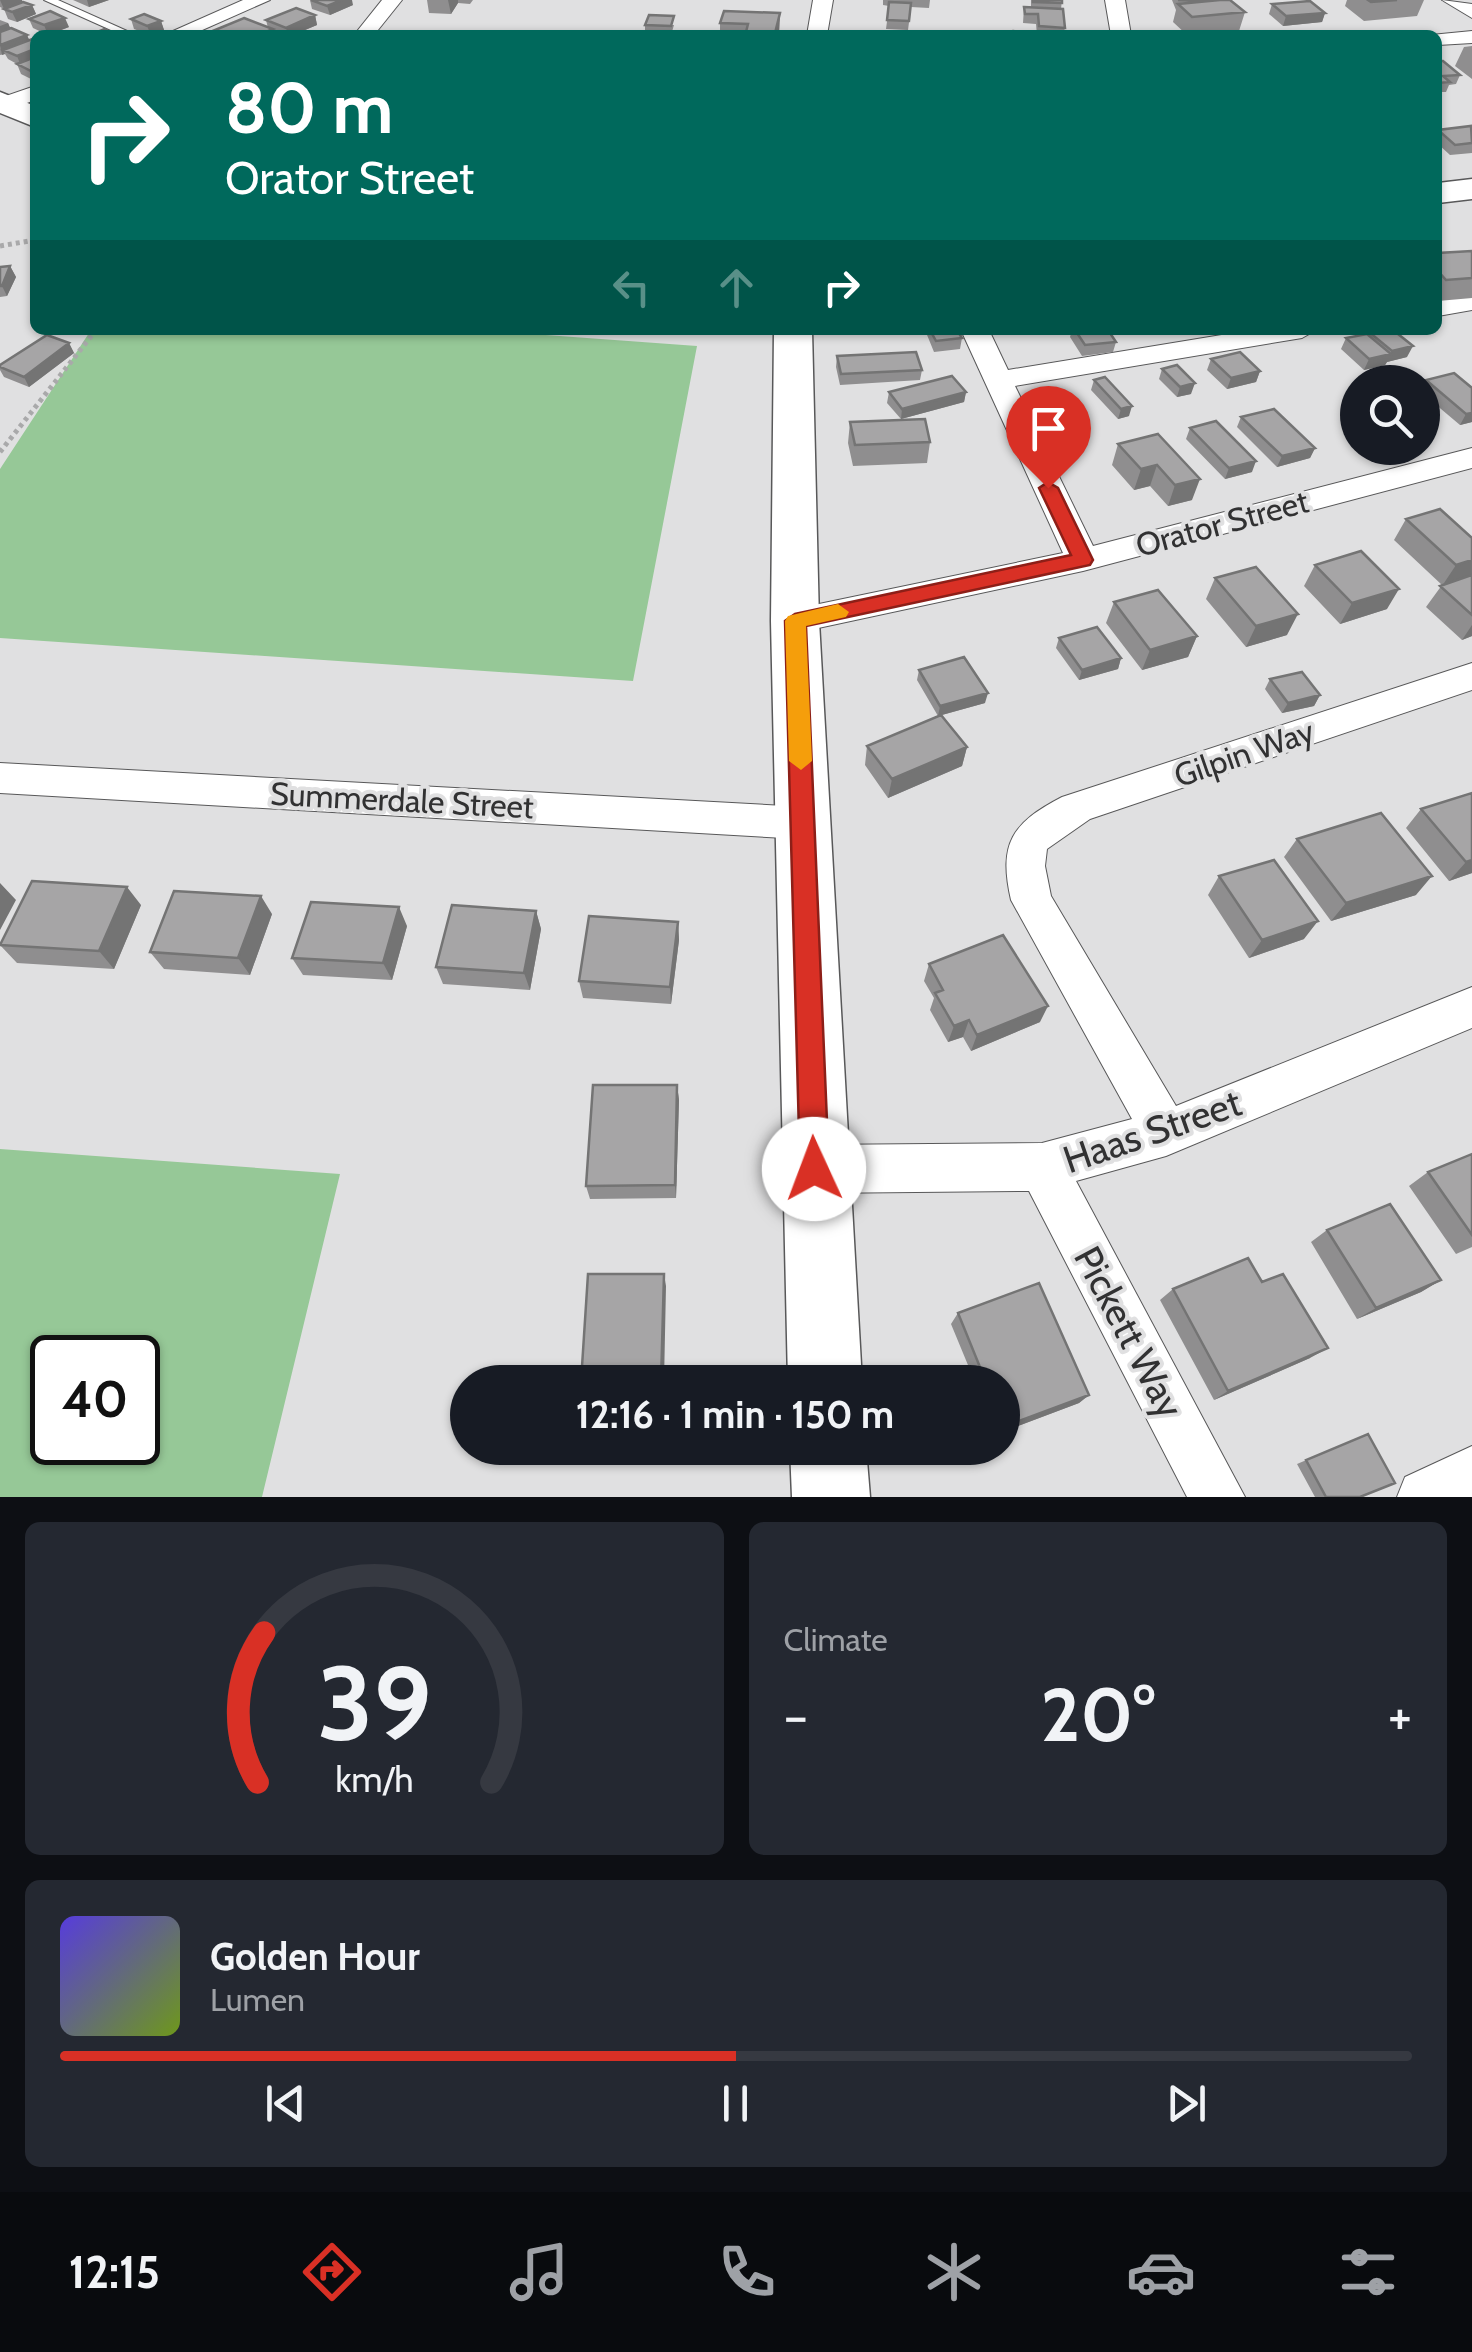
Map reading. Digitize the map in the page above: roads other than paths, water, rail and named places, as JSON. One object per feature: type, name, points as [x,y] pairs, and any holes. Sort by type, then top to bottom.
[{"type":"street","points":[[186,30],[260,0]]},
{"type":"street","points":[[368,30],[392,0]]},
{"type":"street","points":[[818,30],[823,0]]},
{"type":"street","points":[[1114,0],[1120,30]]},
{"type":"street","points":[[1452,0],[1472,12]]},
{"type":"street","points":[[1442,39],[1472,36]]},
{"type":"street","points":[[2,103],[30,94]]},
{"type":"street","points":[[2,103],[30,116]]},
{"type":"street","points":[[1442,193],[1472,190]]},
{"type":"street","points":[[1442,307],[1472,302]]},
{"type":"street","points":[[793,335],[795,621],[824,1365]]},
{"type":"street","points":[[977,335],[1083,560]]},
{"type":"street","points":[[996,380],[1271,335]]},
{"type":"street","name":"Orator Street","points":[[795,621],[1083,560],[1472,458]]},
{"type":"street","name":"Gilpin Way","points":[[1166,1133],[1032,900],[1022,868],[1026,845],[1039,827],[1076,808],[1472,676]]},
{"type":"street","name":"Summerdale Street","points":[[0,778],[803,823]]},
{"type":"street","name":"Haas Street","points":[[814,1169],[1042,1167],[1166,1133],[1472,1007]]},
{"type":"street","name":"Pickett Way","points":[[1042,1167],[1216,1497]]},
{"type":"street","points":[[829,1465],[831,1497]]},
{"type":"street","points":[[1425,1497],[1472,1474]]},
{"type":"lane","points":[[49,0],[118,30]]}]
